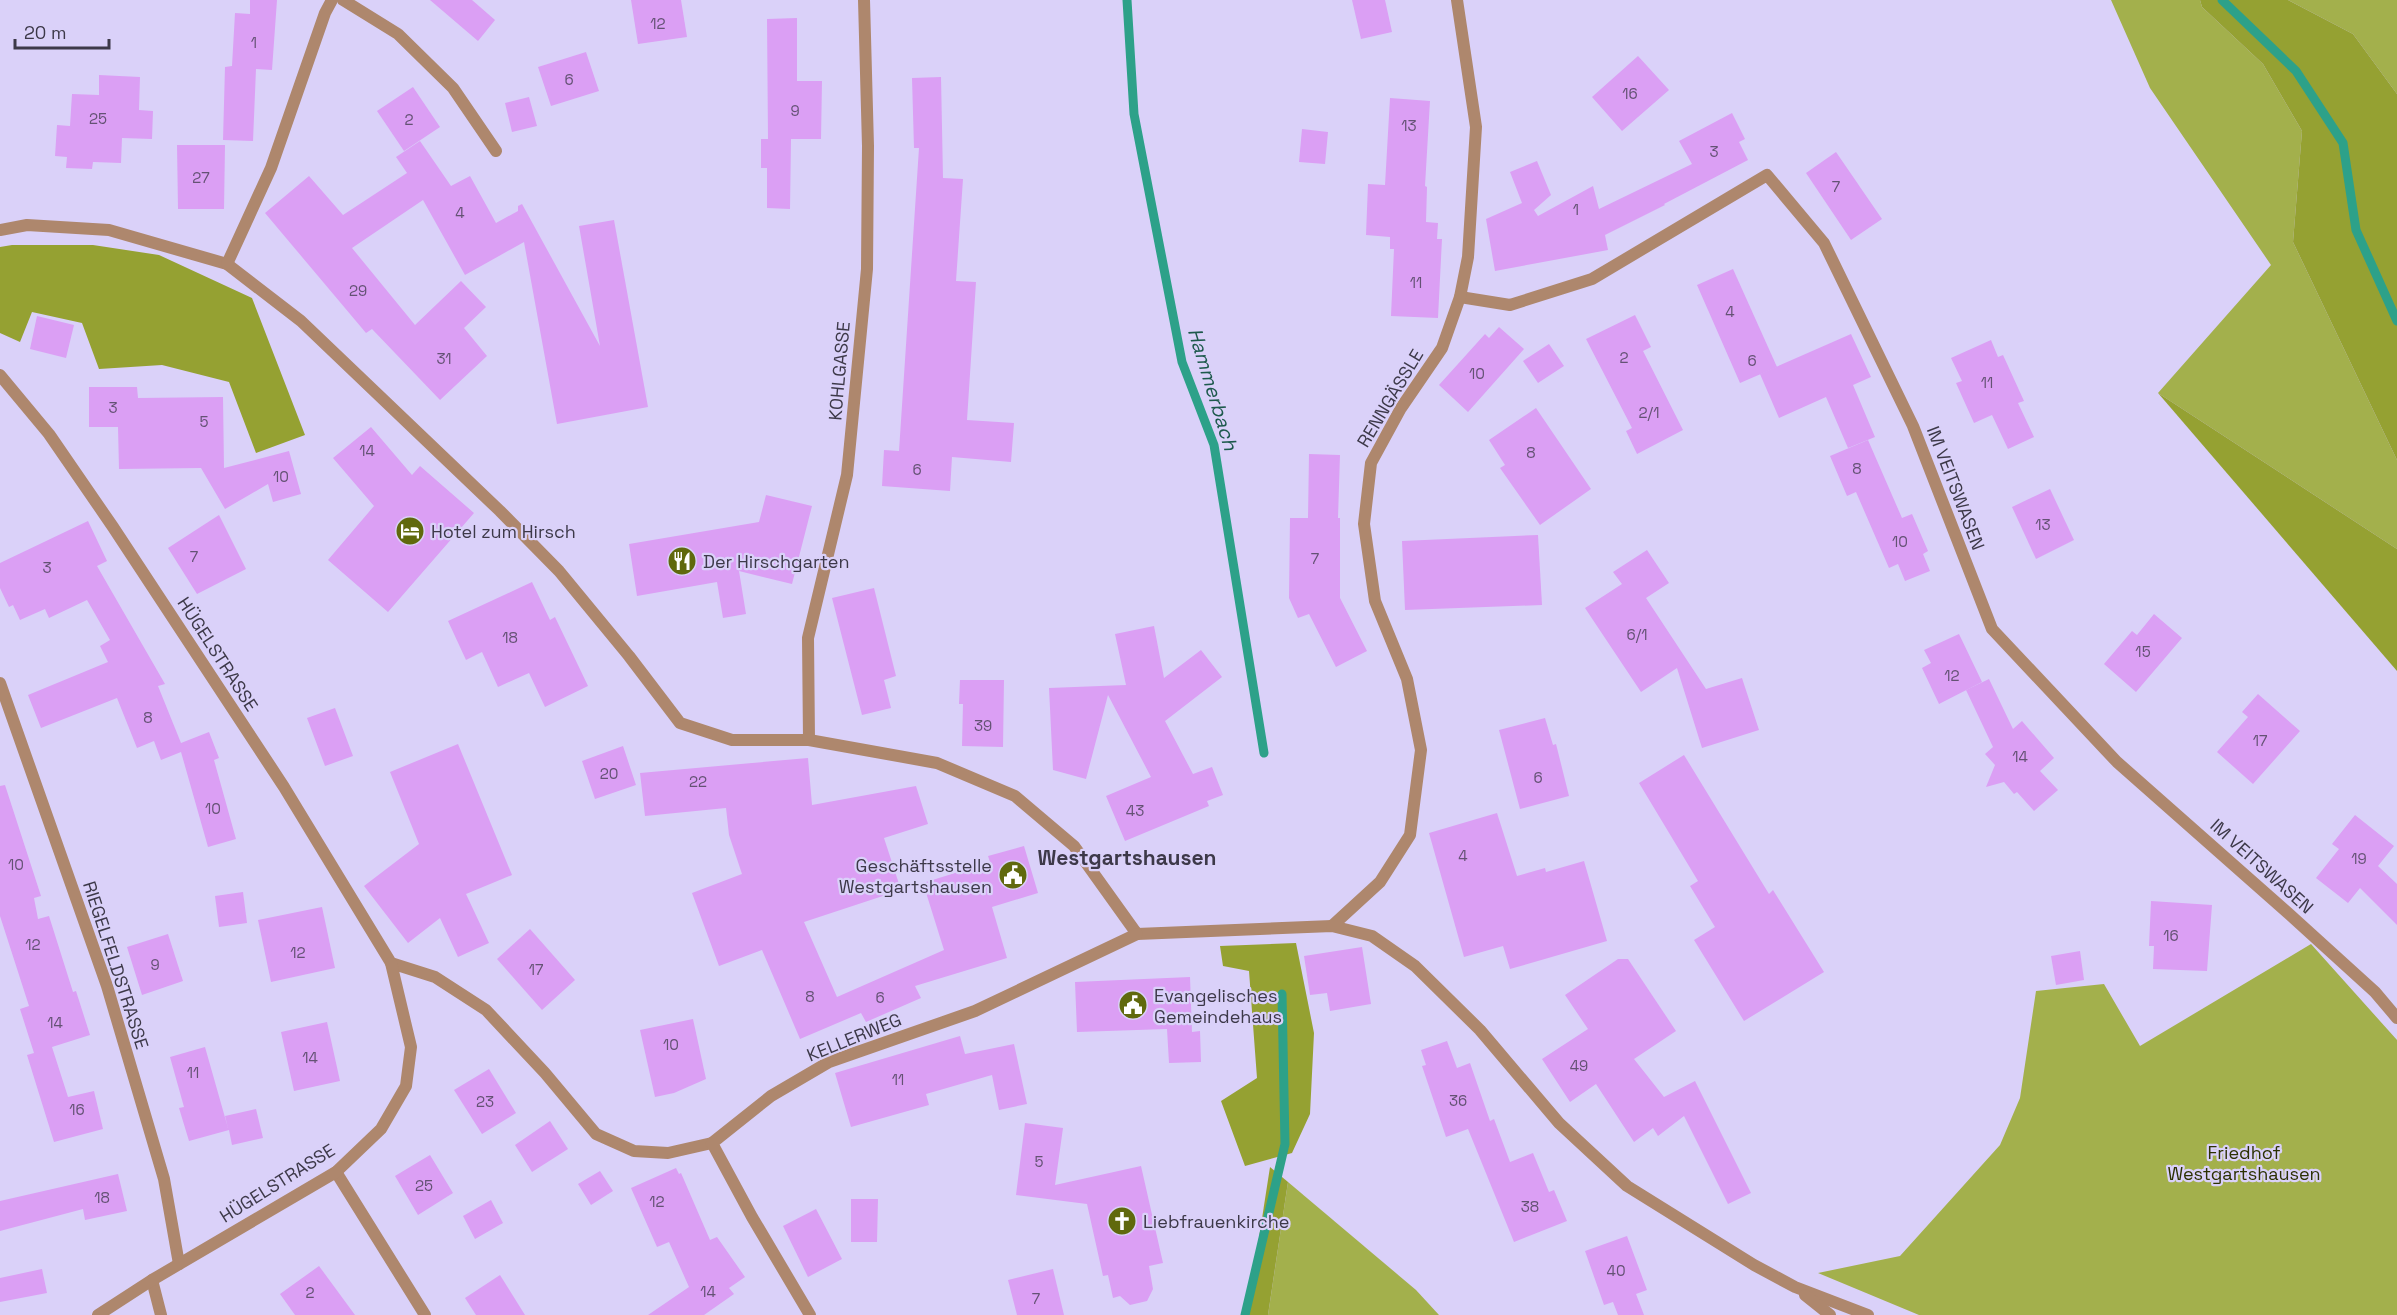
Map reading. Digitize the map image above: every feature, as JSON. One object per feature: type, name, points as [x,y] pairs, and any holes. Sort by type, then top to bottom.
[{"type":"street","points":[[227,264],[271,168],[325,13],[332,0]]},
{"type":"street","points":[[343,0],[398,34],[453,88],[496,151]]},
{"type":"street","name":"KOHLGASSE","points":[[809,740],[808,638],[847,475],[867,270],[864,0]]},
{"type":"street","name":"RENNGÄSSLE","points":[[1332,926],[1380,882],[1410,835],[1421,750],[1407,679],[1375,601],[1364,524],[1371,463],[1401,408],[1442,348],[1460,297],[1468,256],[1476,127],[1457,0]]},
{"type":"street","name":"IM VEITSWASEN","points":[[1460,297],[1510,305],[1592,279],[1767,175],[1824,243],[1913,426],[1992,629],[2117,762],[2375,992],[2397,1018]]},
{"type":"street","points":[[0,230],[27,225],[109,230],[227,264],[301,321],[500,511],[559,571],[629,656],[680,723],[732,740],[809,740],[938,763],[1015,796],[1074,846],[1137,934],[1332,926],[1372,936],[1414,966],[1480,1030],[1559,1124],[1627,1186],[1754,1265],[1795,1287],[1868,1315]]},
{"type":"street","name":"HÜGELSTRASSE","points":[[0,375],[49,434],[284,787],[391,963],[411,1047],[406,1086],[381,1129],[336,1172],[179,1264],[98,1315]]},
{"type":"street","name":"RIEGELFELDSTRASSE","points":[[0,683],[106,986],[164,1179],[179,1264]]},
{"type":"street","name":"KELLERWEG","points":[[712,1143],[771,1096],[829,1062],[975,1011],[1137,934]]},
{"type":"street","points":[[391,963],[435,977],[486,1010],[545,1073],[596,1134],[634,1151],[668,1153],[712,1143],[752,1217],[810,1315]]},
{"type":"street","points":[[336,1172],[425,1315]]},
{"type":"street","points":[[153,1280],[161,1315]]},
{"type":"street","points":[[1795,1287],[1830,1315]]},
{"type":"green space","points":[[2111,0],[2200,0],[2202,7],[2263,64],[2302,131],[2293,242],[2397,460],[2397,549],[2158,393],[2271,265],[2150,88]]},
{"type":"green space","points":[[2200,0],[2288,0],[2353,34],[2397,94],[2397,460],[2293,242],[2302,131],[2263,64],[2202,7]]},
{"type":"green space","points":[[2288,0],[2397,0],[2397,94],[2353,34]]},
{"type":"green space","points":[[93,245],[159,255],[252,298],[305,435],[256,453],[229,382],[162,365],[99,369],[82,323],[32,312],[20,342],[0,333],[0,247]]},
{"type":"green space","points":[[2158,393],[2397,549],[2397,671]]},
{"type":"green space","points":[[1296,943],[1314,1033],[1310,1114],[1292,1153],[1245,1166],[1221,1101],[1257,1078],[1249,971],[1223,966],[1220,946]]},
{"type":"green space","name":"Friedhof Westgartshausen","points":[[2311,944],[2397,1040],[2397,1315],[1919,1315],[1818,1273],[1900,1256],[2000,1145],[2020,1098],[2036,991],[2104,984],[2140,1046]]},
{"type":"green space","points":[[1270,1167],[1288,1182],[1268,1315],[1247,1315]]},
{"type":"green space","points":[[1288,1182],[1416,1290],[1439,1315],[1268,1315]]},
{"type":"building","points":[[250,0],[277,0],[272,70],[256,69],[253,141],[223,140],[225,67],[232,66],[235,13],[250,14]]},
{"type":"building","points":[[430,0],[472,0],[495,20],[478,41]]},
{"type":"building","points":[[631,0],[681,0],[687,37],[638,44]]},
{"type":"building","points":[[1352,0],[1385,0],[1392,32],[1361,39]]},
{"type":"building","points":[[797,18],[797,81],[822,81],[821,139],[791,139],[790,209],[767,208],[767,168],[761,168],[761,139],[768,139],[767,19]]},
{"type":"building","points":[[586,52],[599,91],[551,106],[538,67]]},
{"type":"building","points":[[1638,56],[1669,90],[1622,131],[1592,97]]},
{"type":"building","points":[[99,75],[140,77],[139,110],[153,111],[152,139],[122,138],[121,163],[93,162],[92,169],[66,168],[67,157],[55,156],[57,125],[70,126],[72,94],[99,95]]},
{"type":"building","points":[[941,77],[943,178],[963,179],[956,281],[976,282],[967,420],[1014,423],[1011,462],[952,457],[950,491],[882,486],[884,450],[899,451],[919,148],[914,148],[912,78]]},
{"type":"building","points":[[413,87],[440,127],[404,151],[377,111]]},
{"type":"building","points":[[529,97],[537,126],[512,132],[505,103]]},
{"type":"building","points":[[1390,98],[1430,101],[1425,186],[1427,187],[1426,222],[1438,223],[1437,239],[1442,239],[1438,318],[1391,316],[1394,249],[1390,249],[1390,237],[1366,235],[1368,184],[1385,185]]},
{"type":"building","points":[[1732,113],[1745,139],[1739,142],[1748,160],[1605,235],[1608,250],[1495,271],[1486,219],[1522,203],[1510,172],[1537,161],[1551,195],[1534,210],[1538,216],[1593,186],[1599,209],[1692,164],[1679,141]]},
{"type":"building","points":[[1302,129],[1328,132],[1325,164],[1299,162]]},
{"type":"building","points":[[420,141],[451,186],[470,176],[496,223],[518,211],[518,206],[522,204],[600,346],[579,226],[614,220],[648,407],[557,424],[524,242],[465,275],[423,200],[352,248],[415,325],[461,281],[486,307],[464,328],[487,356],[440,400],[372,329],[366,333],[265,213],[309,176],[343,215],[407,173],[396,157]]},
{"type":"building","points":[[177,145],[225,145],[224,209],[178,209]]},
{"type":"building","points":[[1836,152],[1882,219],[1851,240],[1806,173]]},
{"type":"building","points":[[1733,269],[1777,367],[1740,383],[1697,285]]},
{"type":"building","points":[[1635,315],[1651,347],[1643,351],[1683,430],[1637,454],[1626,431],[1632,428],[1586,339]]},
{"type":"building","points":[[37,316],[74,325],[66,358],[30,349]]},
{"type":"building","points":[[1499,327],[1524,349],[1468,412],[1439,385],[1485,334],[1489,338]]},
{"type":"building","points":[[1851,334],[1871,377],[1853,385],[1875,437],[1848,448],[1826,397],[1779,418],[1760,374]]},
{"type":"building","points":[[1991,340],[1998,357],[2003,355],[2024,401],[2018,403],[2034,437],[2008,449],[1992,415],[1974,423],[1956,383],[1962,381],[1951,358]]},
{"type":"building","points":[[1549,344],[1564,366],[1538,383],[1523,361]]},
{"type":"building","points":[[89,387],[137,387],[138,398],[223,397],[224,468],[289,451],[301,494],[273,502],[268,484],[225,509],[201,468],[119,469],[118,427],[89,427]]},
{"type":"building","points":[[1536,408],[1591,489],[1540,525],[1500,468],[1505,465],[1489,440]]},
{"type":"building","points":[[371,427],[412,475],[420,466],[474,513],[388,612],[328,560],[374,506],[333,458]]},
{"type":"building","points":[[1868,440],[1902,518],[1912,514],[1928,551],[1923,554],[1930,571],[1905,581],[1898,564],[1889,568],[1856,492],[1847,496],[1830,456]]},
{"type":"building","points":[[1309,454],[1340,455],[1338,518],[1340,518],[1340,598],[1367,651],[1336,667],[1309,614],[1298,618],[1289,598],[1290,518],[1308,518]]},
{"type":"building","points":[[2050,489],[2074,540],[2036,559],[2012,507]]},
{"type":"building","points":[[766,495],[812,506],[792,584],[739,571],[746,614],[723,618],[717,582],[637,596],[629,544],[759,522]]},
{"type":"building","points":[[219,515],[246,569],[197,594],[168,548]]},
{"type":"building","points":[[88,521],[107,561],[97,566],[165,684],[158,686],[181,743],[209,732],[219,758],[214,760],[236,839],[208,847],[181,752],[161,760],[154,741],[137,748],[117,698],[41,728],[28,695],[108,662],[100,646],[110,640],[87,600],[49,618],[45,609],[20,620],[13,605],[9,607],[0,588],[0,563]]},
{"type":"building","points":[[1538,535],[1542,605],[1405,610],[1402,541]]},
{"type":"building","points":[[1647,550],[1669,583],[1646,598],[1706,689],[1742,678],[1759,730],[1702,748],[1677,668],[1641,692],[1585,608],[1622,584],[1613,572]]},
{"type":"building","points":[[532,582],[550,620],[555,617],[588,686],[545,707],[529,673],[498,687],[482,652],[466,660],[448,621]]},
{"type":"building","points":[[874,588],[896,676],[884,680],[891,708],[862,715],[832,598]]},
{"type":"building","points":[[2154,614],[2182,638],[2136,692],[2104,664],[2132,631],[2137,635]]},
{"type":"building","points":[[1154,626],[1164,678],[1201,650],[1222,677],[1165,721],[1193,774],[1212,767],[1223,795],[1207,801],[1209,806],[1125,841],[1106,796],[1151,777],[1108,695],[1086,779],[1053,770],[1049,688],[1126,685],[1115,634]]},
{"type":"building","points":[[1959,634],[1982,682],[1939,704],[1922,668],[1931,663],[1924,650]]},
{"type":"building","points":[[1989,679],[2013,729],[2022,721],[2054,758],[2040,771],[2058,790],[2034,811],[2017,792],[2014,794],[2004,782],[1986,787],[1995,765],[1985,754],[1993,747],[1966,690]]},
{"type":"building","points":[[960,680],[1004,680],[1003,747],[962,746],[963,704],[959,704]]},
{"type":"building","points":[[2258,694],[2300,731],[2253,784],[2217,752],[2248,717],[2242,712]]},
{"type":"building","points":[[335,708],[353,756],[325,766],[307,718]]},
{"type":"building","points":[[1545,718],[1553,745],[1556,744],[1569,796],[1520,809],[1499,730]]},
{"type":"building","points":[[458,744],[512,875],[466,894],[489,943],[458,957],[440,918],[408,943],[364,886],[419,844],[390,772]]},
{"type":"building","points":[[623,746],[636,785],[595,799],[582,761]]},
{"type":"building","points":[[1684,755],[1769,894],[1773,890],[1824,972],[1744,1021],[1694,940],[1715,927],[1690,886],[1698,881],[1639,783]]},
{"type":"building","points":[[808,758],[812,805],[916,786],[928,824],[884,838],[901,890],[804,922],[837,997],[944,950],[923,883],[990,862],[988,856],[1024,846],[1038,893],[992,907],[1007,958],[915,986],[921,998],[866,1022],[861,1013],[800,1039],[762,950],[719,966],[692,893],[742,874],[729,835],[726,808],[645,816],[640,773]]},
{"type":"building","points":[[5,785],[41,896],[34,898],[38,919],[49,916],[73,992],[76,991],[90,1035],[52,1047],[68,1097],[94,1091],[103,1129],[54,1142],[27,1055],[34,1053],[20,1009],[29,1006],[0,916],[0,786]]},
{"type":"building","points":[[1497,813],[1517,876],[1545,868],[1546,872],[1584,861],[1607,941],[1510,969],[1503,946],[1464,957],[1429,833]]},
{"type":"building","points":[[2355,815],[2394,846],[2378,866],[2397,884],[2397,925],[2360,888],[2348,903],[2316,878],[2339,849],[2332,844]]},
{"type":"building","points":[[243,892],[247,923],[219,927],[215,896]]},
{"type":"building","points":[[2151,901],[2212,905],[2207,971],[2153,969],[2154,946],[2149,946]]},
{"type":"building","points":[[322,907],[335,968],[271,982],[258,920]]},
{"type":"building","points":[[530,929],[575,980],[542,1010],[497,959]]},
{"type":"building","points":[[168,934],[183,981],[142,995],[127,947]]},
{"type":"building","points":[[1362,947],[1371,1004],[1330,1011],[1327,993],[1310,995],[1304,956]]},
{"type":"building","points":[[2080,951],[2084,980],[2056,985],[2051,956]]},
{"type":"building","points":[[1618,959],[1628,959],[1676,1031],[1634,1059],[1664,1097],[1695,1081],[1751,1193],[1728,1204],[1684,1116],[1658,1136],[1653,1128],[1634,1142],[1596,1084],[1570,1102],[1542,1059],[1588,1029],[1565,995]]},
{"type":"building","name":"Evangelisches Gemeindehaus","points":[[1190,977],[1192,1032],[1200,1031],[1201,1062],[1169,1063],[1167,1029],[1077,1032],[1075,982]]},
{"type":"building","points":[[693,1019],[706,1079],[674,1093],[655,1097],[640,1030]]},
{"type":"building","points":[[327,1022],[340,1081],[294,1091],[281,1032]]},
{"type":"building","points":[[960,1036],[965,1054],[1014,1044],[1027,1104],[999,1110],[992,1075],[926,1094],[929,1105],[851,1127],[835,1073]]},
{"type":"building","points":[[1447,1041],[1457,1068],[1470,1063],[1490,1121],[1494,1119],[1510,1162],[1533,1153],[1549,1192],[1554,1190],[1567,1221],[1514,1242],[1468,1129],[1446,1137],[1422,1066],[1426,1065],[1421,1050]]},
{"type":"building","points":[[205,1047],[228,1128],[225,1116],[256,1109],[263,1138],[232,1145],[229,1130],[189,1141],[179,1108],[184,1107],[170,1057]]},
{"type":"building","points":[[489,1069],[516,1113],[482,1134],[454,1090]]},
{"type":"building","points":[[550,1121],[568,1149],[532,1172],[515,1145]]},
{"type":"building","name":"Liebfrauenkirche","points":[[1025,1123],[1063,1128],[1055,1185],[1141,1166],[1163,1263],[1149,1266],[1153,1289],[1147,1301],[1130,1305],[1120,1296],[1113,1298],[1108,1275],[1103,1276],[1087,1204],[1016,1195]]},
{"type":"building","points":[[430,1155],[453,1193],[418,1215],[395,1176]]},
{"type":"building","points":[[676,1168],[679,1174],[681,1173],[710,1240],[717,1237],[745,1277],[729,1288],[734,1294],[704,1315],[648,1315],[689,1287],[669,1242],[657,1247],[631,1188]]},
{"type":"building","points":[[600,1171],[613,1191],[591,1205],[578,1184]]},
{"type":"building","points":[[118,1174],[127,1211],[85,1220],[83,1209],[0,1231],[0,1201]]},
{"type":"building","points":[[851,1199],[878,1199],[877,1242],[851,1242]]},
{"type":"building","points":[[491,1200],[503,1223],[475,1239],[463,1216]]},
{"type":"building","points":[[816,1209],[842,1259],[808,1277],[783,1226]]},
{"type":"building","points":[[1627,1236],[1647,1290],[1636,1294],[1644,1315],[1618,1315],[1613,1302],[1604,1305],[1585,1251]]},
{"type":"building","points":[[319,1266],[355,1315],[295,1315],[280,1294]]},
{"type":"building","points":[[42,1269],[47,1293],[0,1302],[0,1278]]},
{"type":"building","points":[[1053,1269],[1064,1315],[1017,1315],[1008,1280]]},
{"type":"building","points":[[500,1275],[525,1315],[476,1315],[465,1298]]},
{"type":"waterway","name":"Hammerbach","points":[[1127,0],[1134,114],[1182,362],[1214,445],[1264,753]]},
{"type":"waterway","points":[[2222,0],[2296,71],[2343,143],[2356,230],[2397,321]]},
{"type":"waterway","name":"Hammerbach","points":[[1245,1315],[1285,1144],[1282,994]]},
{"type":"place","name":"Hotel zum Hirsch","points":[[410,531]]},
{"type":"place","name":"Der Hirschgarten","points":[[682,561]]},
{"type":"place","name":"Geschäftsstelle Westgartshausen","points":[[1013,875]]},
{"type":"place","name":"Evangelisches Gemeindehaus","points":[[1133,1005]]},
{"type":"place","name":"Liebfrauenkirche","points":[[1122,1221]]},
{"type":"district","name":"Westgartshausen","points":[[1127,857]]}]
